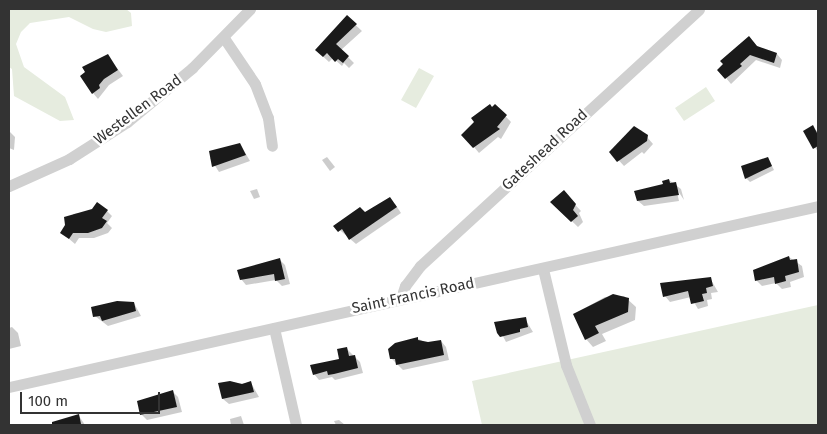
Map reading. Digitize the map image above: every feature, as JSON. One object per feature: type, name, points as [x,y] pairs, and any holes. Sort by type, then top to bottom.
[{"type":"street","name":"Westellen Road","points":[[9,186],[55,166],[112,132],[165,92],[224,38],[250,9]]},
{"type":"street","name":"Gateshead Road","points":[[401,298],[405,286],[420,266],[699,9]]},
{"type":"street","points":[[224,38],[258,91],[268,118],[272,146]]},
{"type":"street","name":"Saint Francis Road","points":[[9,387],[818,206]]},
{"type":"street","points":[[543,268],[566,366],[590,425]]},
{"type":"street","points":[[274,328],[296,425]]},
{"type":"shaded area","points":[[9,9],[126,9],[131,13],[132,26],[106,32],[93,29],[69,17],[30,23],[21,32],[16,44],[24,67],[65,97],[74,120],[60,121],[14,96],[12,69],[9,67]]},
{"type":"shaded area","points":[[419,68],[434,76],[416,108],[401,100]]},
{"type":"shaded area","points":[[706,87],[715,101],[684,121],[675,108]]},
{"type":"shaded area","points":[[818,305],[818,425],[482,425],[472,381]]},
{"type":"building","points":[[347,15],[357,24],[336,44],[349,56],[343,63],[338,59],[335,62],[327,53],[323,57],[315,50]]},
{"type":"building","points":[[749,36],[757,46],[777,53],[774,63],[750,55],[740,64],[742,66],[725,79],[717,70],[723,64],[720,61]]},
{"type":"building","points":[[108,54],[118,70],[104,79],[99,85],[100,88],[92,94],[80,76],[85,72],[82,67]]},
{"type":"building","points":[[490,104],[492,107],[495,104],[507,115],[497,127],[500,129],[473,148],[461,135],[474,122],[471,118]]},
{"type":"building","points":[[813,125],[818,135],[818,146],[813,149],[803,131]]},
{"type":"building","points":[[634,126],[648,135],[647,141],[617,162],[609,152]]},
{"type":"building","points":[[240,143],[246,155],[212,167],[209,151]]},
{"type":"building","points":[[768,157],[772,166],[745,179],[741,166]]},
{"type":"building","points":[[669,179],[670,183],[676,182],[679,195],[637,201],[634,191],[663,184],[662,181]]},
{"type":"building","points":[[564,190],[576,204],[573,210],[578,216],[571,222],[550,202]]},
{"type":"building","points":[[390,197],[397,207],[349,240],[342,229],[338,232],[333,226],[360,207],[365,212]]},
{"type":"building","points":[[97,202],[108,210],[102,218],[107,221],[102,228],[88,233],[73,233],[69,239],[60,233],[65,225],[64,217],[92,209]]},
{"type":"building","points":[[789,256],[790,260],[797,259],[799,272],[785,276],[786,281],[775,284],[774,277],[755,281],[753,270]]},
{"type":"building","points":[[280,258],[285,279],[275,281],[274,274],[240,280],[237,270]]},
{"type":"building","points":[[711,277],[713,286],[706,288],[707,293],[702,294],[704,301],[691,304],[688,291],[663,297],[660,283]]},
{"type":"building","points":[[613,294],[629,298],[628,312],[595,326],[599,333],[585,340],[573,314]]},
{"type":"building","points":[[117,301],[134,302],[136,311],[102,321],[100,316],[93,317],[91,307]]},
{"type":"building","points":[[526,317],[528,327],[520,329],[520,332],[500,337],[497,333],[494,322]]},
{"type":"building","points":[[418,337],[418,340],[428,342],[441,340],[444,355],[396,365],[395,359],[390,359],[388,349],[395,343]]},
{"type":"building","points":[[347,347],[349,356],[355,355],[358,368],[328,375],[327,371],[313,375],[310,365],[339,359],[337,349]]},
{"type":"building","points":[[230,381],[242,384],[251,381],[254,392],[222,399],[218,383]]},
{"type":"building","points":[[173,390],[177,407],[140,415],[137,401]]},
{"type":"building","points":[[79,414],[81,424],[52,425],[52,422]]}]
